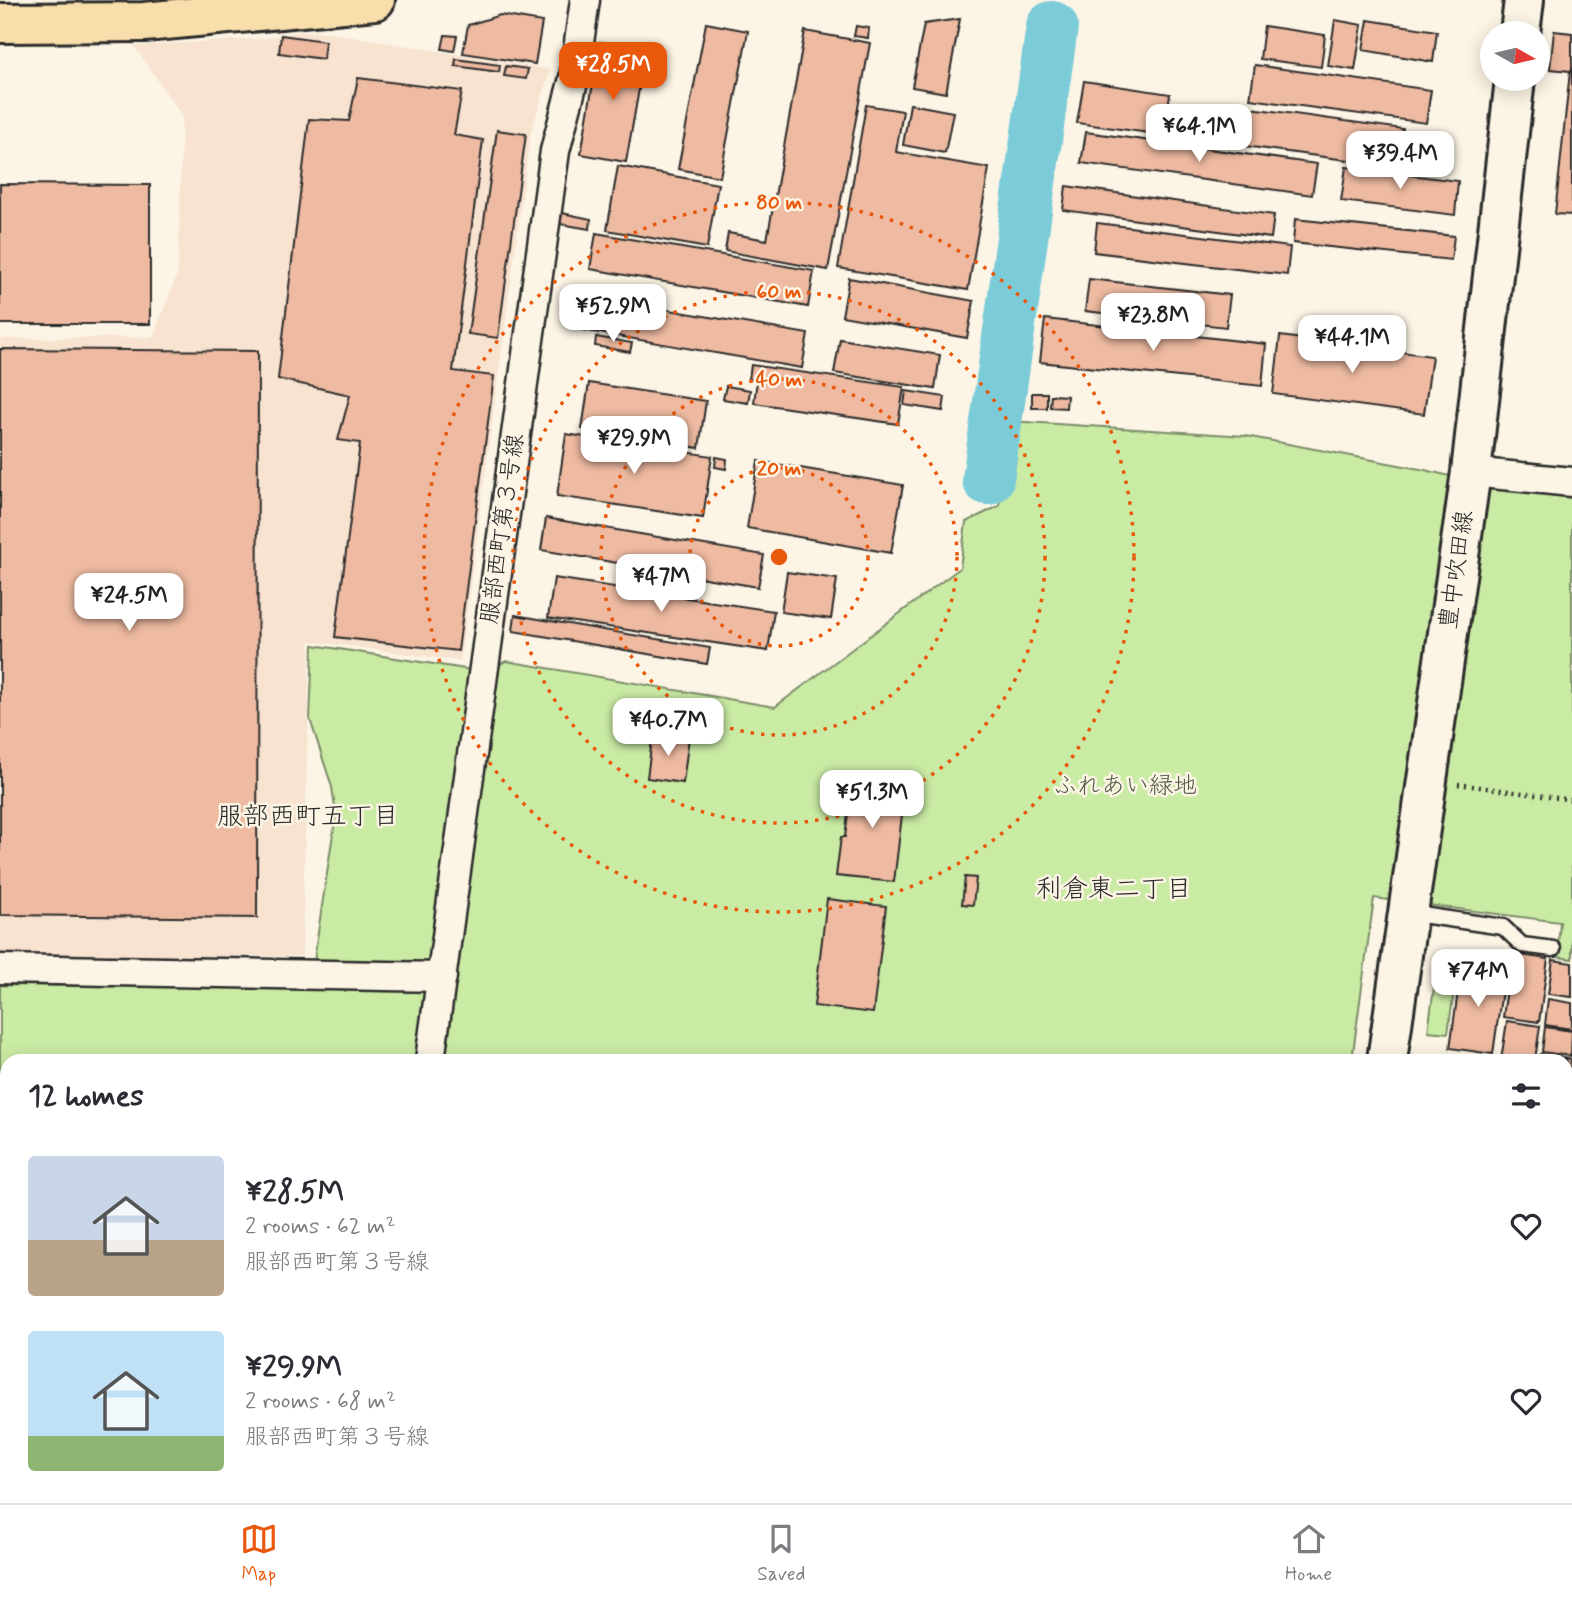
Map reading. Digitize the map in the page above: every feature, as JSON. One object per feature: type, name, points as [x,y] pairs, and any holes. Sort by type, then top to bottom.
[{"type":"main road","points":[[0,23],[144,22],[375,0]]},
{"type":"main road","points":[[1521,21],[1524,0]]},
{"type":"main road","name":"豊中吹田線","points":[[1388,1054],[1471,472],[1514,91]]},
{"type":"street","name":"服部西町第３号線","points":[[431,1054],[555,151],[574,78],[585,0]]},
{"type":"street","points":[[1471,472],[1572,482]]},
{"type":"street","points":[[0,969],[442,977]]},
{"type":"lane","points":[[1406,913],[1503,928],[1522,945],[1553,949]]},
{"type":"path","points":[[1447,783],[1572,800]]},
{"type":"shaded area","points":[[300,31],[327,32],[551,70],[531,132],[460,661],[310,641],[302,956],[0,956],[0,339],[153,337],[178,272],[182,116],[134,46],[265,38]]},
{"type":"green space","name":"ふれあい緑地","points":[[1009,421],[1246,436],[1425,470],[1499,488],[1572,498],[1572,959],[1557,957],[1560,922],[1374,898],[1353,1054],[0,1054],[0,985],[313,988],[315,952],[336,814],[332,787],[310,719],[313,645],[497,674],[499,665],[506,661],[775,707],[960,568],[966,522],[999,506]]},
{"type":"green space","points":[[1438,959],[1458,962],[1448,1033],[1428,1031]]},
{"type":"building","points":[[500,15],[542,22],[535,64],[463,53],[468,25]]},
{"type":"building","points":[[960,19],[946,93],[912,87],[924,24]]},
{"type":"building","points":[[1335,20],[1362,25],[1355,70],[1328,66]]},
{"type":"building","points":[[1368,20],[1437,31],[1433,62],[1363,50]]},
{"type":"building","points":[[706,23],[748,31],[720,177],[678,169]]},
{"type":"building","points":[[856,26],[869,28],[868,38],[854,36]]},
{"type":"building","points":[[1264,26],[1325,35],[1321,67],[1260,59]]},
{"type":"building","points":[[805,31],[870,43],[828,270],[725,251],[728,233],[767,240]]},
{"type":"building","points":[[1554,31],[1572,33],[1572,215],[1555,214],[1570,71],[1550,69]]},
{"type":"building","points":[[281,35],[325,41],[323,59],[279,53]]},
{"type":"building","points":[[445,35],[457,36],[454,51],[442,49]]},
{"type":"building","points":[[600,42],[646,50],[626,162],[581,154]]},
{"type":"building","points":[[456,59],[500,65],[499,72],[455,66]]},
{"type":"building","points":[[1255,65],[1431,90],[1426,123],[1250,99]]},
{"type":"building","points":[[506,66],[528,69],[526,79],[504,76]]},
{"type":"building","points":[[358,78],[462,91],[454,135],[483,140],[453,371],[494,376],[458,651],[335,637],[360,443],[338,440],[350,395],[278,379],[309,119],[349,121]]},
{"type":"building","points":[[1084,81],[1170,94],[1164,135],[1077,123]]},
{"type":"building","points":[[910,104],[953,112],[945,153],[903,145]]},
{"type":"building","points":[[866,105],[903,111],[896,152],[989,168],[968,290],[838,268]]},
{"type":"building","points":[[1243,107],[1403,129],[1398,167],[1237,145]]},
{"type":"building","points":[[497,130],[526,134],[498,338],[468,334]]},
{"type":"building","points":[[1086,132],[1317,164],[1312,195],[1081,163]]},
{"type":"building","points":[[618,166],[718,184],[707,248],[607,230]]},
{"type":"building","points":[[1346,167],[1458,181],[1455,215],[1341,201]]},
{"type":"building","points":[[0,184],[150,185],[150,324],[0,324]]},
{"type":"building","points":[[1066,186],[1274,215],[1271,238],[1063,210]]},
{"type":"building","points":[[562,213],[591,219],[590,229],[560,224]]},
{"type":"building","points":[[1295,219],[1454,236],[1451,260],[1293,243]]},
{"type":"building","points":[[1097,223],[1290,247],[1287,275],[1094,252]]},
{"type":"building","points":[[596,233],[814,271],[808,307],[590,269]]},
{"type":"building","points":[[849,278],[974,301],[967,338],[842,316]]},
{"type":"building","points":[[1089,279],[1230,295],[1226,327],[1085,311]]},
{"type":"building","points":[[588,296],[808,334],[802,368],[582,330]]},
{"type":"building","points":[[1045,319],[1266,344],[1262,386],[1040,362]]},
{"type":"building","points":[[1280,336],[1432,356],[1424,414],[1273,394]]},
{"type":"building","points":[[596,337],[632,343],[630,352],[595,346]]},
{"type":"building","points":[[840,339],[940,355],[935,389],[834,373]]},
{"type":"building","points":[[0,349],[258,351],[257,918],[0,915]]},
{"type":"building","points":[[751,365],[904,387],[898,424],[754,403],[757,380],[749,379]]},
{"type":"building","points":[[589,383],[706,401],[699,448],[582,429]]},
{"type":"building","points":[[726,386],[750,390],[748,403],[723,399]]},
{"type":"building","points":[[906,391],[945,397],[943,411],[904,405]]},
{"type":"building","points":[[1032,393],[1047,393],[1047,408],[1032,408]]},
{"type":"building","points":[[1051,395],[1067,396],[1066,408],[1050,407]]},
{"type":"building","points":[[566,434],[712,456],[703,518],[557,496]]},
{"type":"building","points":[[716,457],[727,459],[726,469],[715,467]]},
{"type":"building","points":[[758,461],[903,485],[891,553],[747,528]]},
{"type":"building","points":[[546,518],[764,555],[758,587],[541,550]]},
{"type":"building","points":[[787,572],[837,579],[831,619],[781,612]]},
{"type":"building","points":[[554,578],[774,611],[768,651],[548,618]]},
{"type":"building","points":[[515,615],[710,648],[707,664],[513,631]]},
{"type":"building","points":[[653,732],[689,737],[683,783],[647,778]]},
{"type":"building","points":[[853,776],[906,782],[894,882],[836,876],[841,837],[845,837]]},
{"type":"building","points":[[965,877],[976,878],[973,905],[962,904]]},
{"type":"building","points":[[827,899],[886,906],[873,1013],[814,1006]]},
{"type":"building","points":[[1512,954],[1548,959],[1539,1022],[1503,1017]]},
{"type":"building","points":[[1553,960],[1572,963],[1572,997],[1548,994]]},
{"type":"building","points":[[1462,963],[1505,969],[1493,1054],[1450,1048]]},
{"type":"building","points":[[1548,999],[1572,1003],[1572,1029],[1545,1025]]},
{"type":"building","points":[[1507,1021],[1540,1026],[1536,1054],[1502,1054]]},
{"type":"building","points":[[1545,1027],[1572,1031],[1571,1054],[1542,1052]]},
{"type":"waterway","points":[[988,479],[1052,27]]},
{"type":"district","name":"服部西町五丁目","points":[[308,817]]},
{"type":"district","name":"利倉東二丁目","points":[[1114,890]]}]
